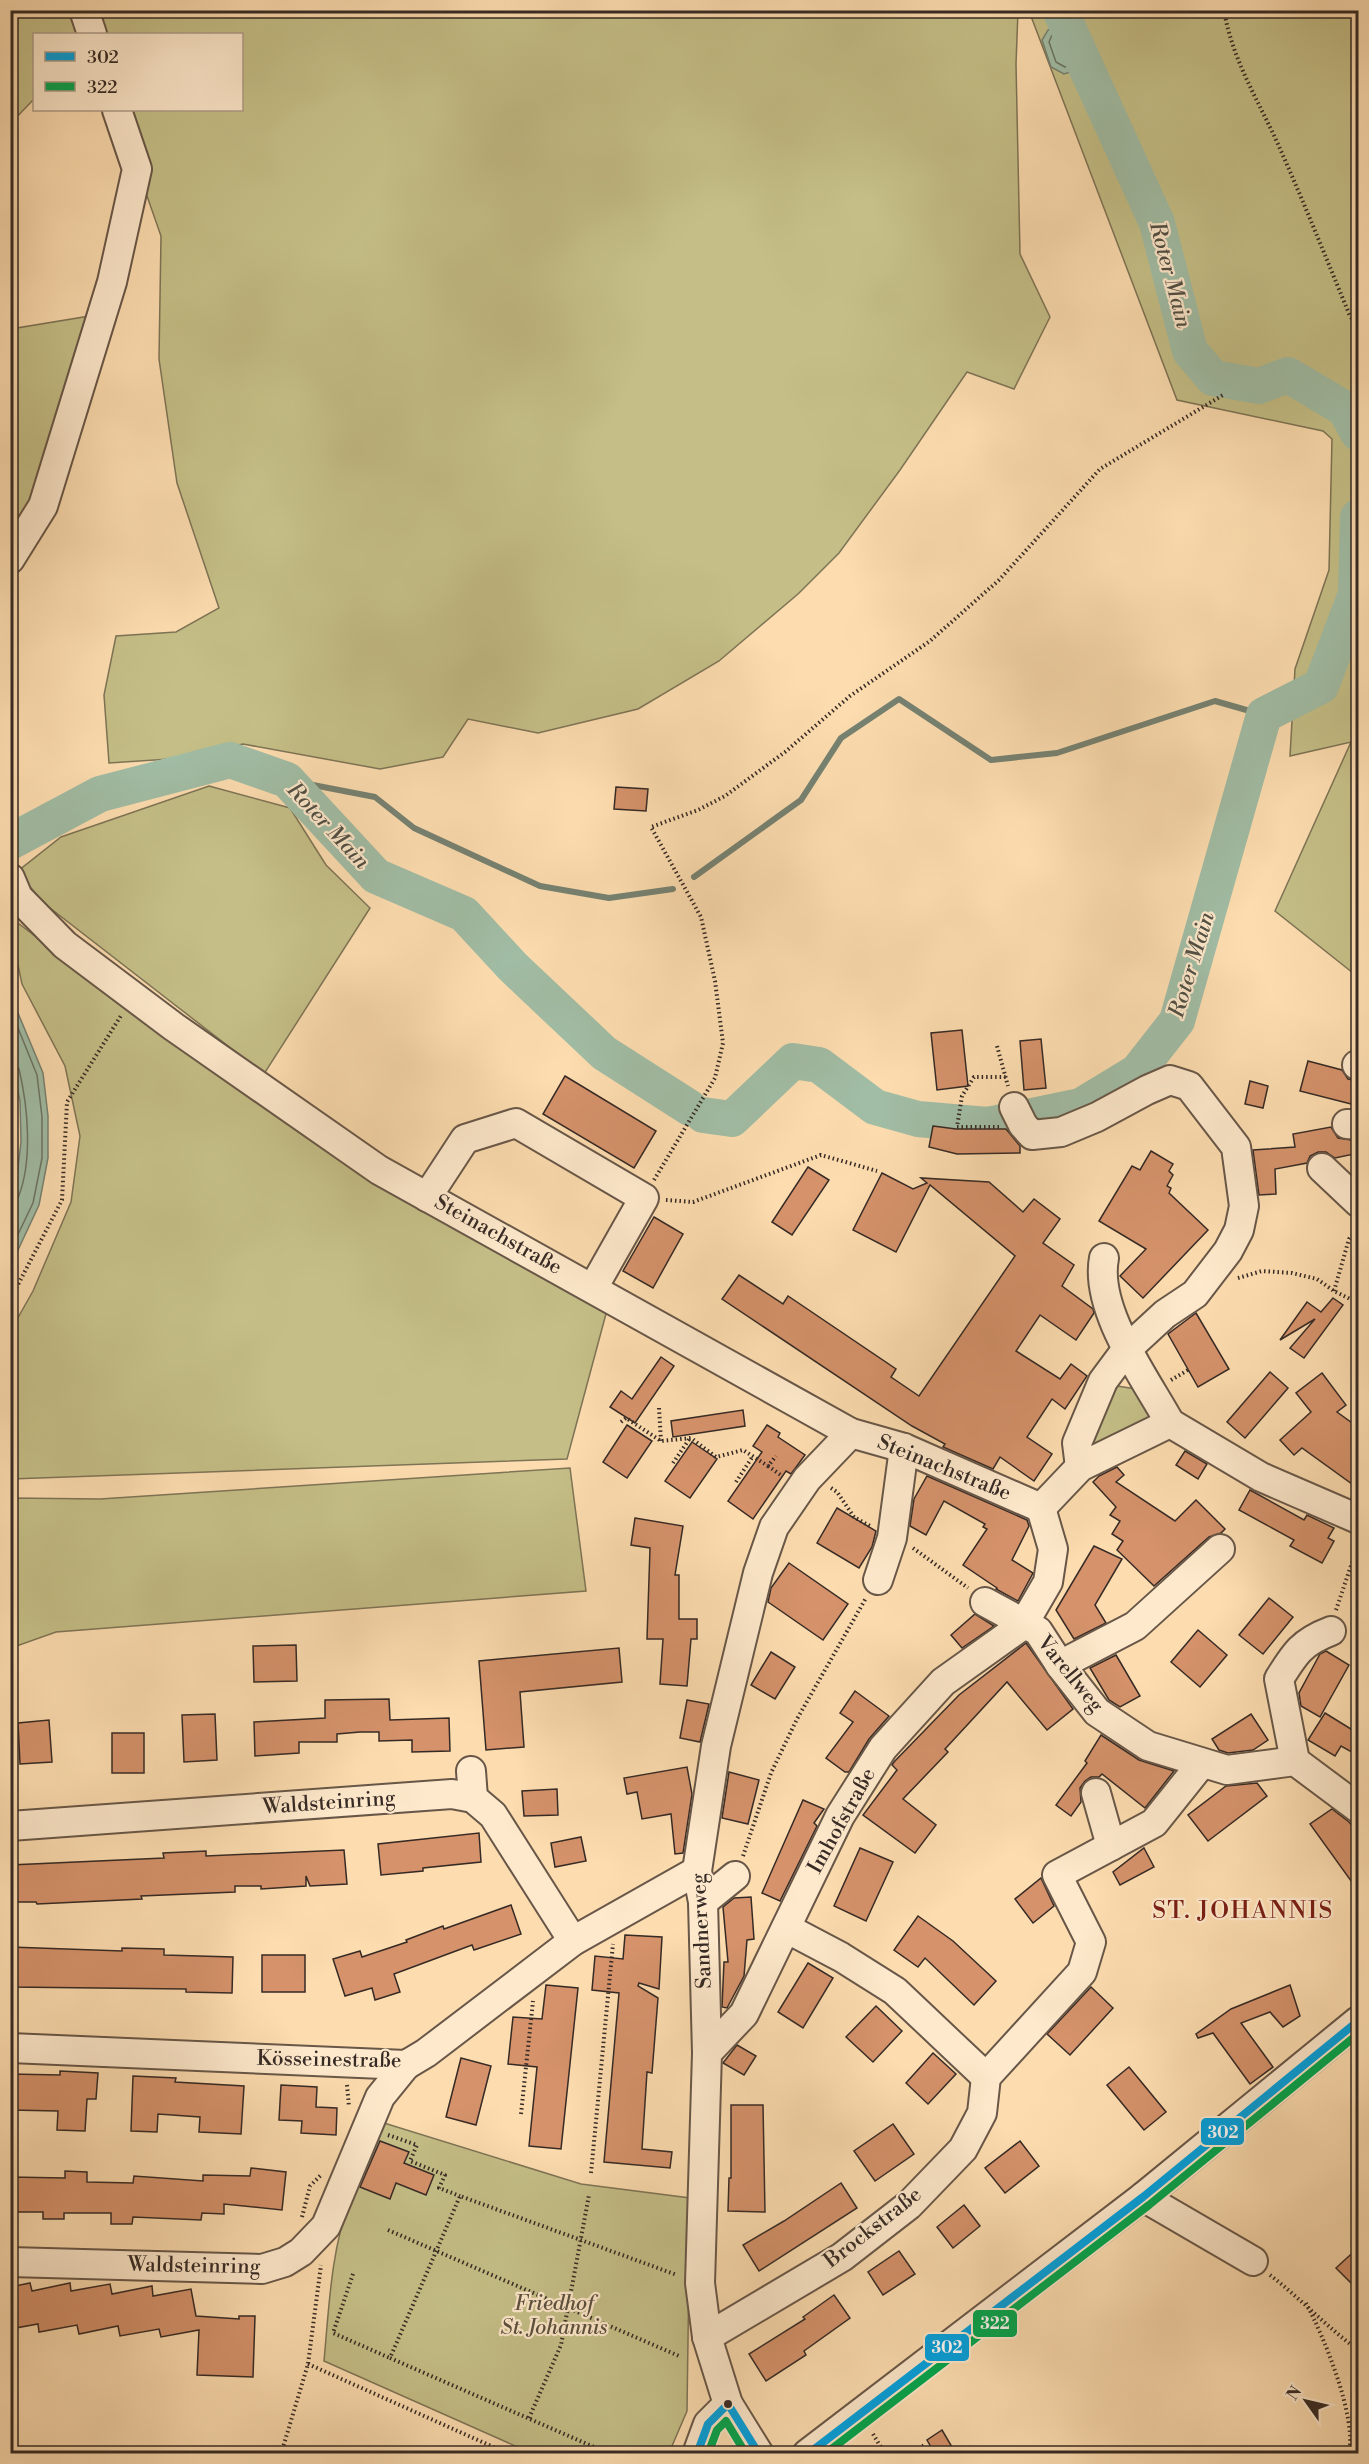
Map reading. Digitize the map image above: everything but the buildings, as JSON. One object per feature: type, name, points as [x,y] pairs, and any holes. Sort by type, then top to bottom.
[{"type":"street","points":[[84,10],[92,33]]},
{"type":"street","points":[[10,559],[43,506],[112,282],[137,169],[117,111]]},
{"type":"street","name":"Steinachstraße","points":[[10,878],[18,897],[65,945],[174,1027],[380,1170],[851,1433],[904,1448],[1041,1508]]},
{"type":"street","points":[[1019,1116],[1032,1135],[1061,1132],[1097,1118],[1170,1080],[1189,1086],[1236,1147],[1244,1206],[1239,1230],[1228,1251],[1195,1294],[1165,1314],[1126,1350],[1103,1381],[1077,1443],[1080,1467]]},
{"type":"street","points":[[427,1197],[465,1139],[516,1123],[644,1198],[593,1288]]},
{"type":"street","points":[[1322,1168],[1359,1202]]},
{"type":"street","points":[[1104,1258],[1101,1269],[1109,1307],[1126,1350],[1170,1424],[1260,1477],[1359,1519]]},
{"type":"street","points":[[1041,1508],[1080,1467],[1170,1424]]},
{"type":"street","name":"Sandnerweg","points":[[759,2454],[728,2404],[707,2337],[700,2283],[695,2181],[707,2053],[703,1902],[697,1872],[716,1746],[755,1581],[774,1527],[813,1473],[851,1433]]},
{"type":"street","points":[[878,1580],[892,1538],[904,1448]]},
{"type":"street","name":"Varellweg","points":[[1041,1508],[1053,1548],[1048,1582],[1023,1624],[1038,1631],[1060,1665],[1096,1712],[1148,1746],[1227,1770],[1295,1761]]},
{"type":"street","points":[[1060,1665],[1135,1626],[1220,1549]]},
{"type":"street","points":[[985,1602],[1023,1624]]},
{"type":"street","name":"Imhofstraße","points":[[707,2053],[744,2014],[840,1816],[883,1748],[943,1682],[1023,1624]]},
{"type":"street","points":[[1331,1631],[1313,1638],[1296,1651],[1279,1679],[1295,1761],[1359,1808]]},
{"type":"street","points":[[786,1928],[841,1957],[895,1991],[986,2077],[1083,1972],[1091,1942],[1057,1875],[1154,1823],[1202,1763]]},
{"type":"street","name":"Waldsteinring","points":[[10,1826],[452,1794],[472,1785],[573,1941]]},
{"type":"street","points":[[1096,1793],[1111,1846]]},
{"type":"street","name":"Kösseinestraße","points":[[10,2048],[406,2065],[426,2053],[573,1941],[697,1872]]},
{"type":"street","points":[[703,1902],[735,1876]]},
{"type":"street","points":[[807,2454],[1143,2197],[1359,2021]]},
{"type":"street","name":"Waldsteinring","points":[[10,2262],[262,2269],[285,2262],[301,2252],[326,2226],[376,2105],[406,2065]]},
{"type":"street","name":"Brockstraße","points":[[707,2337],[842,2257],[909,2205],[963,2149],[982,2113],[986,2077]]},
{"type":"street","points":[[1143,2197],[1253,2261]]},
{"type":"street","points":[[697,2454],[708,2424],[728,2404]]},
{"type":"path","points":[[1224,10],[1238,64],[1256,96],[1303,200],[1350,316],[1359,327]]},
{"type":"path","points":[[877,1171],[821,1155],[693,1202],[644,1198],[716,1078],[723,1043],[715,981],[701,917],[651,827],[698,810],[725,796],[785,752],[850,696],[930,641],[999,580],[1100,469],[1223,395]]},
{"type":"path","points":[[10,1300],[62,1200],[67,1102],[133,996]]},
{"type":"path","points":[[997,1046],[1019,1116],[957,1127],[962,1096],[974,1077],[1006,1077]]},
{"type":"path","points":[[1334,1291],[1349,1239],[1359,1228]]},
{"type":"path","points":[[1232,1280],[1262,1271],[1292,1273],[1317,1279],[1359,1304]]},
{"type":"path","points":[[659,1408],[661,1441]]},
{"type":"path","points":[[621,1422],[626,1418],[661,1441],[691,1438],[716,1457],[743,1450],[768,1466],[776,1456]]},
{"type":"path","points":[[673,1463],[691,1438]]},
{"type":"path","points":[[736,1482],[753,1456]]},
{"type":"path","points":[[813,1473],[837,1492],[854,1517],[892,1538],[902,1540],[985,1602]]},
{"type":"path","points":[[1339,1597],[1359,1545]]},
{"type":"path","points":[[735,1876],[771,1773],[797,1719],[878,1580]]},
{"type":"path","points":[[591,2173],[616,1916]]},
{"type":"path","points":[[521,2114],[537,1968]]},
{"type":"path","points":[[376,2105],[395,2111],[387,2135],[417,2145],[410,2160],[445,2175],[439,2188],[700,2283]]},
{"type":"path","points":[[529,2418],[561,2345],[589,2195]]},
{"type":"path","points":[[390,2358],[460,2196]]},
{"type":"path","points":[[281,2454],[308,2364],[326,2226]]},
{"type":"path","points":[[388,2230],[679,2356]]},
{"type":"path","points":[[1253,2261],[1306,2303],[1332,2331],[1359,2350]]},
{"type":"path","points":[[353,2274],[333,2333],[610,2454]]},
{"type":"path","points":[[1306,2303],[1330,2355],[1342,2397],[1352,2442],[1349,2454]]},
{"type":"path","points":[[308,2364],[509,2454]]},
{"type":"path","points":[[873,2434],[885,2454]]},
{"type":"path","points":[[906,2454],[925,2445]]},
{"type":"green space","points":[[11,11],[72,11],[79,33],[33,33],[33,100],[11,123]]},
{"type":"green space","points":[[84,11],[1018,11],[1016,64],[1020,254],[1050,317],[1014,389],[967,372],[900,470],[839,553],[798,594],[719,661],[638,709],[538,733],[468,719],[443,757],[380,769],[243,744],[170,759],[109,763],[104,695],[116,636],[176,632],[219,608],[177,483],[159,359],[161,236],[117,111],[243,111],[243,33],[92,33]]},
{"type":"green space","points":[[1029,11],[1358,11],[1358,967],[1353,973],[1275,911],[1351,742],[1290,756],[1295,669],[1329,570],[1332,439],[1323,431],[1177,400]]},
{"type":"green space","points":[[102,314],[11,559],[11,329]]},
{"type":"green space","points":[[209,786],[290,808],[326,865],[370,908],[264,1074],[41,901],[18,871],[61,837]]},
{"type":"green space","points":[[10,917],[119,1000],[607,1310],[567,1459],[11,1479],[11,1330],[33,1291],[71,1202],[80,1136],[65,1066],[22,984],[11,933]]},
{"type":"green space","points":[[1117,1386],[1136,1389],[1152,1415],[1148,1422],[1098,1448],[1085,1440]]},
{"type":"green space","points":[[570,1468],[586,1591],[56,1632],[11,1648],[11,1498],[100,1499]]},
{"type":"green space","name":"Friedhof St. Johannis","points":[[384,2123],[581,2184],[690,2198],[687,2411],[669,2453],[531,2453],[324,2361],[332,2279],[344,2219],[354,2190]]},
{"type":"water","points":[[1066,23],[1086,67],[1064,74],[1051,67],[1042,40],[1048,30]]},
{"type":"water","points":[[10,994],[43,1073],[48,1116],[48,1158],[39,1205],[11,1265],[11,1204],[21,1142],[20,1101],[11,1058]]},
{"type":"waterway","name":"Roter Main","points":[[1060,10],[1157,223],[1190,351],[1213,378],[1259,386],[1288,375],[1345,409],[1358,433]]},
{"type":"waterway","name":"Roter Main","points":[[703,1115],[732,1119],[793,1061],[819,1065],[875,1107],[918,1119],[988,1125],[1081,1106],[1137,1072],[1177,1021],[1264,715],[1321,686],[1356,594],[1358,517]]},
{"type":"waterway","points":[[694,877],[801,800],[841,738],[899,699],[991,760],[1057,753],[1215,701],[1264,715]]},
{"type":"waterway","name":"Roter Main","points":[[10,842],[100,794],[230,760],[287,780],[376,876],[464,914],[513,967],[604,1053],[690,1108]]},
{"type":"waterway","points":[[287,780],[375,797],[414,828],[540,886],[609,898],[673,889]]},
{"type":"transit line","name":"302","points":[[808,2454],[1143,2197],[1358,2021]]},
{"type":"transit line","name":"322","points":[[825,2454],[1149,2205],[1358,2034]]},
{"type":"transit line","name":"302","points":[[697,2454],[708,2424],[728,2404],[759,2454]]},
{"type":"transit line","name":"322","points":[[708,2454],[717,2430],[726,2421],[746,2454]]},
{"type":"district","name":"ST. JOHANNIS","points":[[1243,1911]]}]
